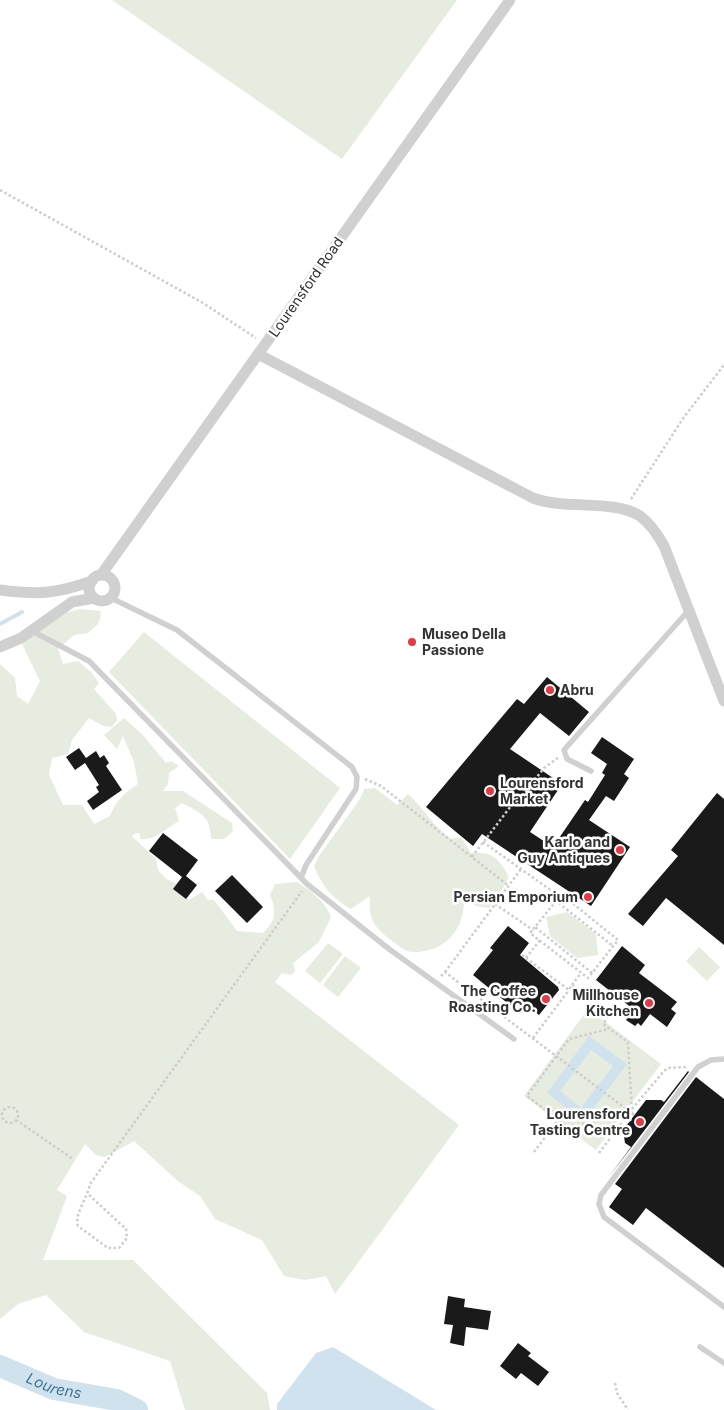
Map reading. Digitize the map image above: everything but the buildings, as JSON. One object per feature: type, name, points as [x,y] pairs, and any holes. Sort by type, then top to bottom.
[{"type":"street","name":"Lourensford Road","points":[[96,578],[510,0]]},
{"type":"street","points":[[261,350],[533,498],[546,503],[625,511],[640,516],[656,532],[664,546],[724,701]]},
{"type":"street","points":[[0,590],[44,594],[65,590],[96,578],[111,579],[115,588],[111,598],[100,601],[90,593],[96,578]]},
{"type":"street","points":[[1,649],[32,631],[72,602],[94,598]]},
{"type":"lane","points":[[111,598],[177,630],[348,763],[357,776],[353,794],[306,865],[301,878]]},
{"type":"lane","points":[[590,771],[572,763],[564,754],[570,742],[689,610]]},
{"type":"lane","points":[[32,631],[89,660],[307,884],[389,949],[514,1039]]},
{"type":"lane","points":[[724,1059],[711,1060],[700,1066],[601,1195],[599,1204],[604,1217],[724,1307]]},
{"type":"lane","points":[[700,1347],[724,1363]]},
{"type":"path","points":[[0,190],[239,325],[261,350]]},
{"type":"path","points":[[625,511],[684,417],[724,365]]},
{"type":"path","points":[[472,857],[482,842],[544,768],[564,754]]},
{"type":"path","points":[[357,776],[380,786],[509,886]]},
{"type":"path","points":[[482,842],[559,896],[561,894],[618,940],[588,978],[530,933],[559,896]]},
{"type":"path","points":[[437,983],[521,869]]},
{"type":"path","points":[[89,1195],[126,1229],[127,1238],[119,1248],[108,1248],[78,1226],[78,1217],[89,1195],[90,1184],[307,884]]},
{"type":"path","points":[[556,901],[613,946]]},
{"type":"path","points":[[495,904],[534,929],[592,973]]},
{"type":"path","points":[[526,958],[540,940]]},
{"type":"path","points":[[522,955],[569,990]]},
{"type":"path","points":[[445,972],[632,1112]]},
{"type":"path","points":[[533,1038],[581,973]]},
{"type":"path","points":[[572,985],[610,1014],[603,1024],[628,1042],[632,1112]]},
{"type":"path","points":[[610,1028],[568,1040],[527,1096],[568,1127],[632,1112]]},
{"type":"path","points":[[599,1153],[668,1068],[700,1066]]},
{"type":"path","points":[[14,1109],[17,1114],[16,1120],[6,1122],[2,1115],[2,1110],[14,1109]]},
{"type":"path","points":[[16,1120],[73,1159]]},
{"type":"path","points":[[534,1152],[558,1120]]},
{"type":"path","points":[[615,1383],[617,1393],[628,1410]]},
{"type":"shaded area","points":[[112,0],[457,0],[342,159]]},
{"type":"shaded area","points":[[80,609],[100,611],[101,615],[98,624],[88,633],[74,635],[58,649],[63,664],[78,661],[91,672],[99,683],[94,689],[116,714],[117,720],[112,727],[103,726],[89,718],[72,740],[68,754],[52,758],[49,775],[63,805],[82,805],[94,824],[110,816],[121,797],[138,784],[134,762],[123,736],[117,749],[104,735],[124,718],[142,734],[166,763],[171,761],[179,766],[169,773],[168,784],[163,791],[183,791],[232,823],[233,831],[224,839],[211,839],[209,825],[204,816],[182,803],[175,808],[179,821],[161,833],[146,839],[140,839],[140,834],[136,833],[132,836],[156,859],[158,870],[166,879],[178,884],[182,895],[189,900],[202,892],[208,900],[214,900],[237,931],[263,933],[271,924],[274,916],[274,906],[270,895],[275,884],[297,882],[312,893],[325,906],[331,917],[319,942],[293,963],[295,971],[291,975],[282,973],[275,982],[459,1125],[335,1294],[326,1276],[305,1280],[284,1276],[262,1240],[215,1219],[200,1196],[179,1182],[134,1141],[105,1157],[96,1155],[85,1144],[57,1190],[67,1196],[43,1260],[133,1260],[267,1393],[270,1410],[185,1410],[170,1361],[84,1332],[46,1295],[18,1304],[0,1319],[0,664],[15,678],[17,696],[28,704],[40,681],[22,644],[65,613]]},
{"type":"shaded area","points":[[144,632],[340,788],[290,859],[109,672]]},
{"type":"shaded area","points":[[375,788],[397,805],[408,794],[451,839],[461,837],[471,853],[490,855],[502,865],[509,877],[498,897],[489,908],[476,906],[464,898],[464,908],[459,925],[449,939],[434,949],[414,952],[401,948],[380,931],[373,922],[370,911],[370,896],[351,909],[328,891],[320,880],[314,866],[319,856],[360,799],[364,789]]},
{"type":"shaded area","points":[[567,912],[596,934],[598,955],[577,958],[550,936],[546,917]]},
{"type":"shaded area","points":[[328,943],[343,954],[320,983],[305,971]]},
{"type":"shaded area","points":[[699,947],[720,967],[707,981],[686,961]]},
{"type":"shaded area","points":[[345,956],[361,968],[338,997],[323,985]]},
{"type":"shaded area","points":[[588,1009],[661,1064],[596,1150],[524,1096]]},
{"type":"water","points":[[589,1036],[627,1064],[584,1121],[547,1093]],"holes":[[[591,1050],[613,1066],[581,1108],[560,1091]]]},
{"type":"water","points":[[333,1347],[436,1410],[277,1410],[277,1404],[316,1353]]},
{"type":"waterway","points":[[0,624],[22,612]]},
{"type":"waterway","name":"Lourens","points":[[0,1366],[54,1389],[117,1400],[137,1410]]},
{"type":"place","name":"Museo Della Passione","points":[[412,642]]},
{"type":"place","name":"Abru","points":[[550,690]]},
{"type":"place","name":"Lourensford Market","points":[[490,791]]},
{"type":"place","name":"Karlo and Guy Antiques","points":[[620,850]]},
{"type":"place","name":"Persian Emporium","points":[[588,897]]},
{"type":"place","name":"The Coffee Roasting Co.","points":[[546,999]]},
{"type":"place","name":"Millhouse Kitchen","points":[[649,1003]]},
{"type":"place","name":"Lourensford Tasting Centre","points":[[640,1122]]}]
